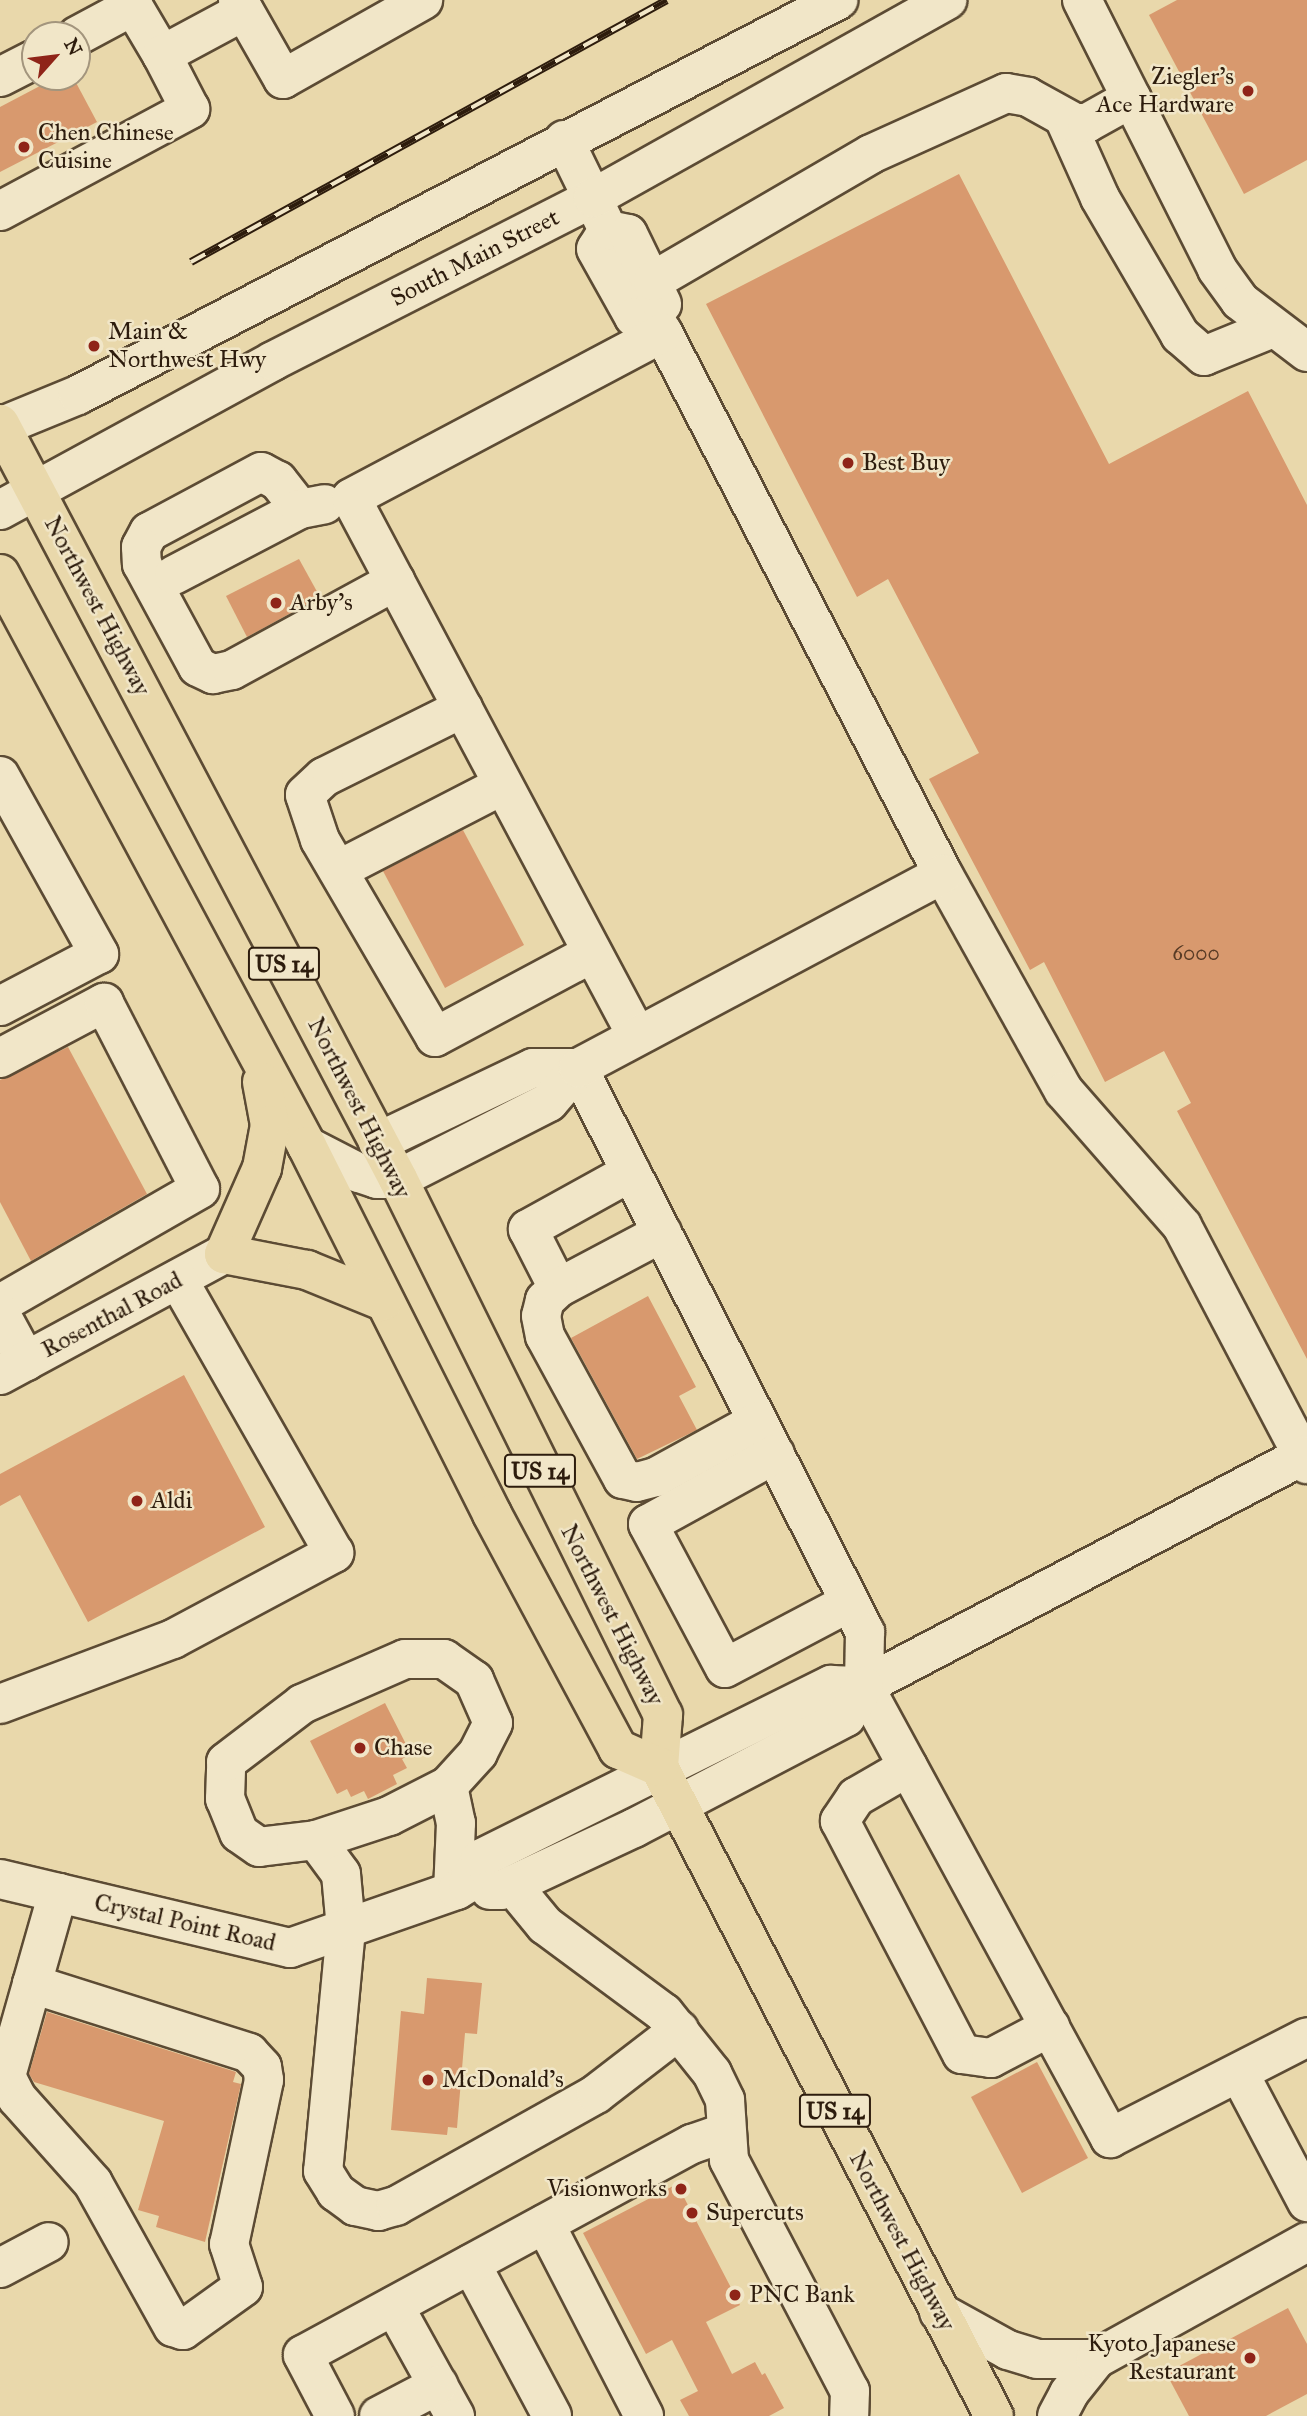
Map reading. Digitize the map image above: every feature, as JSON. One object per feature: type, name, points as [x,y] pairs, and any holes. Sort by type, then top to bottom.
[{"type":"main road","name":"Northwest Highway","points":[[0,426],[398,1179],[663,1716],[659,1767],[994,2416]]},
{"type":"main road","name":"US 14","points":[[0,574],[307,1146],[383,1301],[618,1749],[659,1767]]},
{"type":"main road","points":[[256,1051],[270,1125],[262,1168],[224,1254],[307,1270],[383,1301]]},
{"type":"street","points":[[162,55],[241,6],[283,79],[423,0]]},
{"type":"street","points":[[0,426],[78,395],[838,0]]},
{"type":"street","name":"South Main Street","points":[[0,510],[273,361],[601,214],[947,0]]},
{"type":"street","points":[[1082,0],[1217,269],[1240,301],[1307,352]]},
{"type":"street","points":[[0,211],[190,109],[133,6],[91,28]]},
{"type":"street","points":[[0,77],[21,66]]},
{"type":"street","points":[[653,281],[871,154],[1006,93],[1028,97],[1065,120],[1087,122],[1132,99]]},
{"type":"street","points":[[1065,120],[1100,198],[1180,335],[1204,356],[1273,328]]},
{"type":"street","points":[[455,1891],[468,1883],[480,1859],[659,1767],[831,1685],[864,1686],[1305,1460],[1182,1226],[1063,1091],[943,874],[660,328],[664,300],[628,234],[601,214],[564,141]]},
{"type":"street","points":[[601,214],[596,249],[634,317],[660,328]]},
{"type":"street","points":[[174,575],[300,509],[351,498],[660,328]]},
{"type":"street","points":[[300,509],[278,481],[261,472],[149,532],[141,547],[142,564],[198,667],[213,674],[232,670],[395,581]]},
{"type":"street","points":[[351,498],[637,1037]]},
{"type":"street","points":[[463,708],[324,777],[305,796],[320,840],[340,869],[435,1037],[592,953]]},
{"type":"street","points":[[0,776],[99,954],[0,1006]]},
{"type":"street","points":[[340,869],[503,785]]},
{"type":"street","points":[[307,1146],[377,1180],[398,1179],[550,1102],[578,1068],[943,874]]},
{"type":"street","points":[[0,1058],[104,1003],[200,1189],[0,1304]]},
{"type":"street","points":[[378,1142],[533,1068],[578,1068]]},
{"type":"street","points":[[455,1891],[501,1890],[678,1804],[846,1717],[864,1686],[865,1632],[578,1068]]},
{"type":"street","points":[[558,1288],[528,1229],[631,1172]]},
{"type":"street","points":[[662,1233],[558,1288],[545,1300],[541,1316],[545,1336],[725,1668],[850,1602]]},
{"type":"street","name":"Rosenthal Road","points":[[13,1368],[224,1254]]},
{"type":"street","points":[[0,1704],[173,1639],[334,1553],[178,1279]]},
{"type":"street","points":[[0,1312],[13,1368]]},
{"type":"street","points":[[623,1479],[637,1482],[766,1438]]},
{"type":"street","points":[[648,1524],[766,1438]]},
{"type":"street","points":[[405,1659],[444,1659],[474,1680],[493,1723],[478,1754],[448,1786],[389,1816],[316,1840],[259,1847],[239,1833],[225,1799],[226,1762],[302,1704],[405,1659]]},
{"type":"street","points":[[864,1686],[1110,2138],[1307,2037]]},
{"type":"street","points":[[908,1767],[856,1797],[840,1821],[962,2054],[991,2058],[1050,2027]]},
{"type":"street","points":[[448,1786],[456,1823],[455,1891]]},
{"type":"street","points":[[316,1840],[341,1874],[346,1929],[323,2171],[336,2192],[355,2206],[378,2211],[396,2206],[596,2094],[679,2030]]},
{"type":"street","name":"Crystal Point Road","points":[[0,1879],[290,1948],[455,1891]]},
{"type":"street","points":[[512,1885],[544,1925],[654,2005],[679,2030],[712,2073],[725,2100],[729,2160],[850,2391],[849,2416]]},
{"type":"street","points":[[32,1984],[249,2053],[262,2067],[264,2080],[229,2244],[243,2287],[183,2330],[173,2327],[93,2183],[17,2098],[6,2076],[32,1984],[58,1893]]},
{"type":"street","points":[[1239,2073],[1307,2202]]},
{"type":"street","points":[[335,2416],[303,2355],[692,2144],[726,2132]]},
{"type":"street","points":[[545,2224],[644,2416]]},
{"type":"street","points":[[0,2267],[49,2242]]},
{"type":"street","points":[[1057,2416],[1069,2393],[1097,2360],[1307,2242]]},
{"type":"street","points":[[471,2264],[552,2416]]},
{"type":"street","points":[[379,2416],[446,2400],[394,2306]]},
{"type":"street","points":[[939,2312],[1008,2350],[1037,2358],[1097,2360]]},
{"type":"building","name":"Ziegler's Ace Hardware","points":[[1177,0],[1307,0],[1307,160],[1244,194],[1149,15]]},
{"type":"building","name":"Chen Chinese Cuisine","points":[[30,91],[80,91],[97,122],[0,172],[0,107]]},
{"type":"building","points":[[959,174],[1109,464],[1248,391],[1307,505],[1307,1359],[1177,1111],[1191,1103],[1164,1051],[1105,1082],[1044,962],[1030,970],[929,779],[979,753],[888,579],[857,597],[706,304]]},
{"type":"building","name":"Arby's","points":[[299,559],[320,597],[247,637],[226,596]]},
{"type":"building","points":[[463,830],[524,945],[445,988],[383,871]]},
{"type":"building","points":[[68,1047],[147,1194],[31,1261],[0,1202],[0,1080]]},
{"type":"building","points":[[648,1296],[696,1387],[679,1396],[697,1430],[637,1459],[571,1338]]},
{"type":"building","name":"Aldi","points":[[184,1375],[265,1527],[88,1622],[20,1495],[0,1506],[0,1474]]},
{"type":"building","name":"Chase","points":[[385,1703],[411,1754],[402,1759],[407,1768],[393,1775],[397,1784],[368,1799],[364,1791],[351,1797],[347,1789],[337,1794],[310,1741]]},
{"type":"building","name":"McDonald's","points":[[427,1978],[482,1983],[477,2034],[465,2033],[457,2128],[448,2127],[447,2135],[391,2130],[401,2011],[424,2014]]},
{"type":"building","points":[[47,2012],[236,2072],[233,2082],[241,2084],[205,2242],[156,2227],[159,2216],[138,2210],[164,2121],[34,2082],[29,2074]]},
{"type":"building","points":[[1037,2062],[1088,2158],[1022,2193],[971,2097]]},
{"type":"building","points":[[677,2184],[740,2305],[706,2322],[732,2374],[755,2362],[762,2375],[765,2373],[784,2408],[769,2416],[689,2416],[680,2400],[698,2391],[672,2340],[646,2354],[583,2233]]},
{"type":"building","name":"Kyoto Japanese Restaurant","points":[[1288,2308],[1307,2344],[1307,2394],[1266,2416],[1189,2416],[1166,2373]]},
{"type":"railway","points":[[191,262],[667,0]]},
{"type":"place","name":"Ziegler's Ace Hardware","points":[[1248,91]]},
{"type":"place","name":"Chen Chinese Cuisine","points":[[24,147]]},
{"type":"place","name":"Main & Northwest Hwy","points":[[94,346]]},
{"type":"place","name":"Best Buy","points":[[848,463]]},
{"type":"place","name":"Arby's","points":[[276,603]]},
{"type":"place","name":"Aldi","points":[[137,1501]]},
{"type":"place","name":"Chase","points":[[360,1748]]},
{"type":"place","name":"McDonald's","points":[[428,2080]]},
{"type":"place","name":"Visionworks","points":[[681,2189]]},
{"type":"place","name":"Supercuts","points":[[692,2213]]},
{"type":"place","name":"PNC Bank","points":[[735,2295]]},
{"type":"place","name":"Kyoto Japanese Restaurant","points":[[1250,2358]]}]
